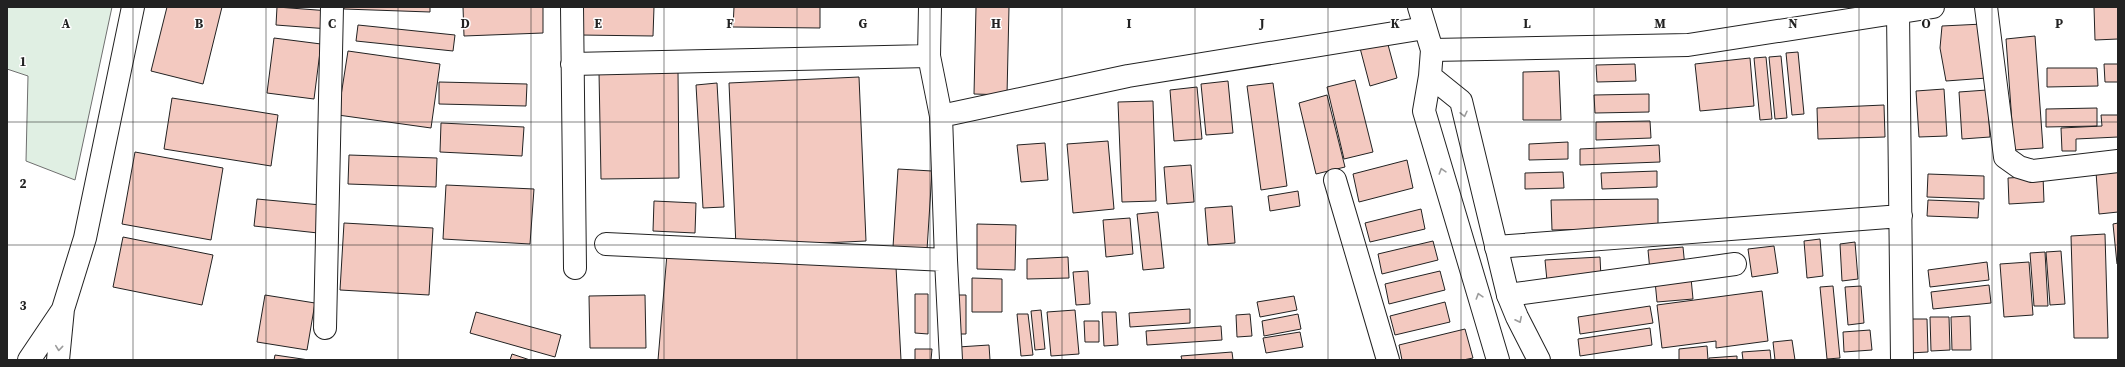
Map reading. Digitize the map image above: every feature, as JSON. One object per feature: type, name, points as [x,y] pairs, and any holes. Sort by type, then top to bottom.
[{"type":"street","points":[[58,360],[64,309],[85,238],[133,7]]},
{"type":"street","points":[[325,328],[332,7]]},
{"type":"street","points":[[572,7],[575,268]]},
{"type":"street","points":[[930,7],[929,56],[941,116],[951,360]]},
{"type":"street","points":[[1419,7],[1432,50],[1430,76],[1424,111],[1498,360]]},
{"type":"street","points":[[1432,50],[1641,48],[1688,45],[1933,7]]},
{"type":"street","points":[[1986,7],[2005,157],[2019,167],[2032,171],[2118,162]]},
{"type":"street","points":[[1898,12],[1902,360]]},
{"type":"street","points":[[941,116],[1128,76],[1425,28]]},
{"type":"street","points":[[572,64],[929,56]]},
{"type":"street","points":[[1430,76],[1461,101],[1508,295],[1517,317],[1539,360]]},
{"type":"street","points":[[1334,180],[1388,360]]},
{"type":"street","points":[[1496,247],[1901,216]]},
{"type":"street","points":[[606,244],[946,260]]},
{"type":"street","points":[[1508,295],[1735,264]]},
{"type":"street","points":[[29,360],[64,309]]},
{"type":"green space","points":[[7,7],[112,7],[75,180],[26,161],[28,76],[7,69]]},
{"type":"building","points":[[167,7],[222,7],[203,84],[151,71]]},
{"type":"building","points":[[277,7],[330,11],[329,29],[276,25]]},
{"type":"building","points":[[344,7],[430,7],[430,12],[344,9]]},
{"type":"building","points":[[463,7],[543,7],[543,33],[464,36]]},
{"type":"building","points":[[581,7],[654,7],[653,36],[580,35]]},
{"type":"building","points":[[734,7],[820,7],[820,28],[733,27]]},
{"type":"building","points":[[976,7],[1009,7],[1007,95],[974,94]]},
{"type":"building","points":[[2094,7],[2118,7],[2118,39],[2095,40]]},
{"type":"building","points":[[1983,24],[1987,78],[1946,81],[1940,48],[1942,26]]},
{"type":"building","points":[[358,25],[455,35],[453,51],[356,41]]},
{"type":"building","points":[[2035,36],[2043,148],[2014,150],[2006,39]]},
{"type":"building","points":[[274,38],[321,44],[314,99],[267,93]]},
{"type":"building","points":[[1387,41],[1397,78],[1370,86],[1360,48]]},
{"type":"building","points":[[348,51],[440,64],[431,128],[338,115]]},
{"type":"building","points":[[1798,52],[1804,114],[1792,115],[1786,53]]},
{"type":"building","points":[[1781,56],[1787,118],[1775,119],[1769,57]]},
{"type":"building","points":[[1766,57],[1772,119],[1760,120],[1754,58]]},
{"type":"building","points":[[1750,58],[1754,106],[1700,111],[1695,64]]},
{"type":"building","points":[[1635,64],[1636,81],[1597,82],[1596,65]]},
{"type":"building","points":[[2104,64],[2118,64],[2118,82],[2105,82]]},
{"type":"building","points":[[2047,68],[2097,68],[2098,86],[2047,87]]},
{"type":"building","points":[[678,71],[679,178],[601,179],[599,72]]},
{"type":"building","points":[[1559,71],[1561,120],[1523,120],[1523,72]]},
{"type":"building","points":[[859,77],[866,241],[736,247],[729,83]]},
{"type":"building","points":[[1355,80],[1373,152],[1344,159],[1327,87]]},
{"type":"building","points":[[1228,81],[1233,133],[1206,135],[1201,84]]},
{"type":"building","points":[[439,82],[527,84],[526,106],[439,104]]},
{"type":"building","points":[[717,83],[724,207],[703,208],[696,85]]},
{"type":"building","points":[[1273,83],[1287,186],[1261,190],[1247,86]]},
{"type":"building","points":[[1197,87],[1202,139],[1174,141],[1170,90]]},
{"type":"building","points":[[1944,89],[1947,136],[1919,137],[1916,91]]},
{"type":"building","points":[[1987,90],[1990,137],[1962,139],[1959,92]]},
{"type":"building","points":[[1649,94],[1649,112],[1595,113],[1594,95]]},
{"type":"building","points":[[1327,95],[1345,167],[1316,174],[1299,103]]},
{"type":"building","points":[[172,98],[278,115],[271,166],[164,149]]},
{"type":"building","points":[[1153,101],[1156,201],[1122,202],[1118,102]]},
{"type":"building","points":[[1884,105],[1885,137],[1818,139],[1817,108]]},
{"type":"building","points":[[2097,108],[2097,126],[2046,127],[2046,109]]},
{"type":"building","points":[[2101,115],[2118,115],[2118,137],[2076,139],[2076,151],[2062,151],[2061,128],[2102,126]]},
{"type":"building","points":[[1650,121],[1651,138],[1596,140],[1596,122]]},
{"type":"building","points":[[441,123],[524,127],[522,156],[440,152]]},
{"type":"building","points":[[1108,141],[1114,209],[1073,213],[1067,144]]},
{"type":"building","points":[[1568,142],[1568,159],[1529,160],[1529,144]]},
{"type":"building","points":[[1045,143],[1048,180],[1021,182],[1017,145]]},
{"type":"building","points":[[1659,145],[1660,162],[1580,165],[1580,149]]},
{"type":"building","points":[[135,152],[223,168],[211,240],[122,224]]},
{"type":"building","points":[[349,155],[437,158],[436,187],[348,184]]},
{"type":"building","points":[[1407,160],[1413,188],[1359,202],[1353,174]]},
{"type":"building","points":[[1191,165],[1194,202],[1167,204],[1164,167]]},
{"type":"building","points":[[898,169],[932,171],[927,250],[893,247]]},
{"type":"building","points":[[1657,171],[1657,187],[1602,189],[1601,173]]},
{"type":"building","points":[[2118,171],[2118,212],[2099,214],[2096,172]]},
{"type":"building","points":[[1563,172],[1564,188],[1525,189],[1525,173]]},
{"type":"building","points":[[1928,174],[1984,176],[1984,199],[1927,197]]},
{"type":"building","points":[[2043,176],[2044,202],[2009,204],[2008,178]]},
{"type":"building","points":[[446,185],[534,189],[530,244],[443,239]]},
{"type":"building","points":[[1298,191],[1300,206],[1270,211],[1268,196]]},
{"type":"building","points":[[257,199],[321,205],[318,233],[254,226]]},
{"type":"building","points":[[1658,199],[1658,228],[1552,230],[1551,200]]},
{"type":"building","points":[[1928,200],[1979,202],[1978,218],[1927,216]]},
{"type":"building","points":[[654,201],[696,203],[695,233],[653,231]]},
{"type":"building","points":[[1232,206],[1235,243],[1208,245],[1205,208]]},
{"type":"building","points":[[1421,209],[1425,229],[1370,242],[1365,223]]},
{"type":"building","points":[[1158,212],[1164,268],[1143,270],[1137,214]]},
{"type":"building","points":[[1130,218],[1133,254],[1106,257],[1103,220]]},
{"type":"building","points":[[344,223],[433,228],[429,295],[340,290]]},
{"type":"building","points":[[2118,223],[2118,264],[2117,264],[2113,224]]},
{"type":"building","points":[[977,224],[1016,225],[1015,270],[977,269]]},
{"type":"building","points":[[2105,234],[2108,338],[2074,338],[2071,236]]},
{"type":"building","points":[[123,237],[213,255],[202,305],[113,287]]},
{"type":"building","points":[[1820,239],[1823,276],[1807,278],[1804,241]]},
{"type":"building","points":[[1433,241],[1438,260],[1382,274],[1378,254]]},
{"type":"building","points":[[1855,242],[1858,279],[1842,281],[1840,244]]},
{"type":"building","points":[[1774,246],[1778,273],[1752,277],[1748,249]]},
{"type":"building","points":[[1683,247],[1685,267],[1650,271],[1648,250]]},
{"type":"building","points":[[2061,251],[2065,304],[2050,305],[2046,252]]},
{"type":"building","points":[[2045,252],[2048,306],[2034,306],[2030,253]]},
{"type":"building","points":[[667,254],[896,267],[901,360],[658,360]]},
{"type":"building","points":[[1068,257],[1069,278],[1027,279],[1027,259]]},
{"type":"building","points":[[1600,257],[1601,278],[1547,281],[1545,260]]},
{"type":"building","points":[[1987,262],[1989,280],[1930,287],[1928,270]]},
{"type":"building","points":[[2029,262],[2033,315],[2004,317],[2000,264]]},
{"type":"building","points":[[1088,271],[1090,304],[1076,305],[1073,272]]},
{"type":"building","points":[[1440,271],[1445,290],[1389,304],[1385,284]]},
{"type":"building","points":[[972,278],[1002,279],[1002,312],[972,312]]},
{"type":"building","points":[[1691,278],[1693,299],[1657,302],[1655,281]]},
{"type":"building","points":[[1989,285],[1991,303],[1933,309],[1931,292]]},
{"type":"building","points":[[1833,286],[1840,358],[1827,359],[1820,287]]},
{"type":"building","points":[[1861,286],[1864,323],[1848,325],[1845,287]]},
{"type":"building","points":[[1762,291],[1768,341],[1716,348],[1716,341],[1662,348],[1657,305]]},
{"type":"building","points":[[915,294],[928,294],[928,334],[915,333]]},
{"type":"building","points":[[265,295],[315,303],[307,350],[257,342]]},
{"type":"building","points":[[645,295],[646,348],[590,348],[589,296]]},
{"type":"building","points":[[953,295],[966,295],[966,334],[953,334]]},
{"type":"building","points":[[1294,296],[1297,310],[1260,317],[1257,302]]},
{"type":"building","points":[[1445,302],[1450,322],[1395,335],[1390,316]]},
{"type":"building","points":[[1650,306],[1653,323],[1580,334],[1578,317]]},
{"type":"building","points":[[1190,309],[1190,323],[1130,327],[1129,313]]},
{"type":"building","points":[[1041,310],[1045,349],[1035,350],[1031,311]]},
{"type":"building","points":[[1075,310],[1079,354],[1051,356],[1047,312]]},
{"type":"building","points":[[476,312],[561,335],[555,357],[470,333]]},
{"type":"building","points":[[1102,312],[1116,312],[1118,345],[1104,346]]},
{"type":"building","points":[[1017,314],[1028,314],[1033,355],[1021,356]]},
{"type":"building","points":[[1250,314],[1252,336],[1237,337],[1236,315]]},
{"type":"building","points":[[1298,314],[1301,329],[1264,336],[1262,321]]},
{"type":"building","points":[[1970,316],[1971,350],[1952,350],[1951,317]]},
{"type":"building","points":[[1930,317],[1949,317],[1950,350],[1931,351]]},
{"type":"building","points":[[1908,319],[1927,319],[1928,352],[1909,353]]},
{"type":"building","points":[[1084,321],[1099,321],[1099,342],[1085,342]]},
{"type":"building","points":[[1221,326],[1222,340],[1147,345],[1146,331]]},
{"type":"building","points":[[1650,328],[1652,345],[1580,356],[1578,339]]},
{"type":"building","points":[[1465,329],[1473,358],[1463,360],[1402,360],[1399,345]]},
{"type":"building","points":[[1870,330],[1872,350],[1844,352],[1843,332]]},
{"type":"building","points":[[1300,332],[1303,347],[1266,353],[1263,338]]},
{"type":"building","points":[[1792,340],[1795,360],[1775,360],[1773,342]]},
{"type":"building","points":[[989,345],[990,360],[959,360],[958,347]]},
{"type":"building","points":[[1707,346],[1708,360],[1679,360],[1679,349]]},
{"type":"building","points":[[915,349],[932,349],[931,360],[915,360]]},
{"type":"building","points":[[1770,350],[1771,360],[1743,360],[1742,352]]},
{"type":"building","points":[[1232,352],[1233,360],[1182,360],[1181,356]]},
{"type":"building","points":[[512,354],[530,360],[510,360]]},
{"type":"building","points":[[275,355],[309,360],[274,360]]},
{"type":"building","points":[[1737,356],[1737,360],[1709,360],[1709,358]]}]
